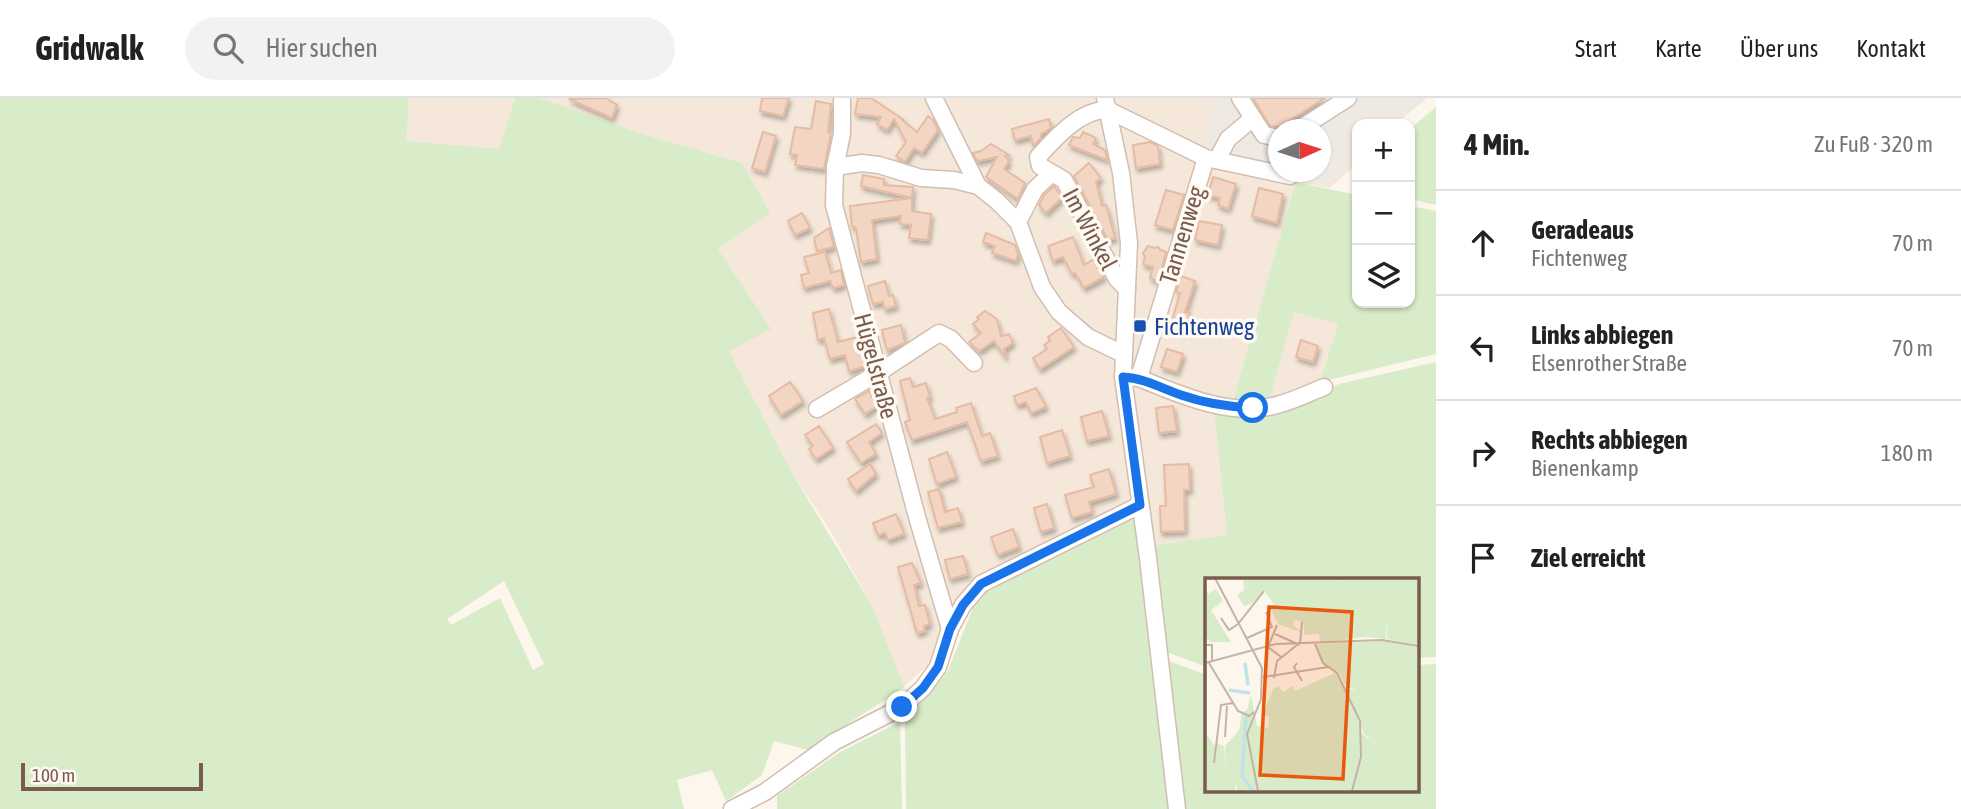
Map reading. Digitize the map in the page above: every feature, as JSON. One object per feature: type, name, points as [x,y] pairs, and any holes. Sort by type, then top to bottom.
[{"type":"street","name":"Hügelstraße","points":[[842,98],[842,134],[835,167],[834,205],[950,629]]},
{"type":"street","points":[[934,98],[978,186]]},
{"type":"street","points":[[1240,98],[1264,135],[1268,136]]},
{"type":"street","points":[[1315,119],[1348,98]]},
{"type":"street","points":[[1107,104],[1211,159],[1268,171]]},
{"type":"street","points":[[1107,104],[1121,173],[1129,243],[1123,354],[1131,378],[1140,505],[1177,809]]},
{"type":"street","name":"Im Winkel","points":[[1107,104],[1082,118],[1038,156],[1040,166],[1064,180],[1117,279],[1127,289]]},
{"type":"street","name":"Tannenweg","points":[[1131,378],[1211,159],[1228,139],[1253,118]]},
{"type":"street","points":[[835,167],[862,163],[879,165],[920,178],[954,180],[978,186],[998,201],[1018,222],[1042,287],[1059,312],[1088,337],[1123,354]]},
{"type":"street","name":"Im Winkel","points":[[1018,222],[1035,189],[1051,174]]},
{"type":"street","points":[[817,409],[939,333],[951,339],[974,363]]},
{"type":"street","points":[[1131,378],[1185,396],[1234,407],[1253,408],[1277,406],[1324,387]]},
{"type":"street","points":[[732,809],[765,792],[834,742],[902,707],[923,688],[938,667],[950,629],[963,605],[981,584],[1140,505]]},
{"type":"shaded area","points":[[409,98],[515,98],[499,150],[405,141]]},
{"type":"shaded area","points":[[539,98],[1215,98],[1203,154],[1268,171],[1268,182],[1296,182],[1269,401],[1294,312],[1338,324],[1319,385],[1290,407],[1214,410],[1227,536],[1155,545],[1148,509],[975,585],[945,622],[929,664],[904,687],[873,607],[828,527],[792,473],[729,351],[718,249],[742,163],[643,134]]},
{"type":"shaded area","points":[[1215,98],[1427,98],[1402,119],[1352,119],[1352,161],[1331,180],[1331,119],[1268,119],[1268,171],[1203,154]]},
{"type":"shaded area","points":[[1352,161],[1352,168],[1329,188],[1296,182],[1325,185]]},
{"type":"green space","points":[[0,98],[409,98],[406,141],[499,149],[515,98],[539,98],[643,134],[742,163],[770,213],[718,249],[771,329],[729,351],[792,473],[873,607],[904,687],[808,750],[774,741],[762,775],[726,801],[712,770],[677,780],[684,809],[0,809]],"holes":[[[504,581],[544,664],[533,670],[500,598],[451,625],[447,619]]]},
{"type":"green space","points":[[1436,107],[1436,205],[1415,200],[1415,125]]},
{"type":"green space","points":[[1296,182],[1352,194],[1352,308],[1415,308],[1415,207],[1436,211],[1436,354],[1333,379],[1319,385],[1338,324],[1294,312],[1269,401],[1233,401]]},
{"type":"green space","points":[[1436,362],[1436,657],[1419,658],[1419,578],[1205,578],[1205,666],[1164,651],[1155,545],[1227,535],[1214,410],[1290,407],[1339,384]]},
{"type":"green space","points":[[1139,508],[1171,809],[906,809],[905,721],[948,671],[974,605],[984,588]]},
{"type":"green space","points":[[1166,660],[1205,674],[1205,792],[1419,792],[1419,665],[1436,664],[1436,809],[1185,809]]},
{"type":"green space","points":[[900,722],[902,809],[777,809],[777,796],[840,752]]},
{"type":"building","points":[[606,98],[617,105],[612,118],[569,99]]},
{"type":"building","points":[[762,98],[789,98],[783,116],[760,111]]},
{"type":"building","points":[[858,98],[871,98],[917,132],[928,116],[938,130],[922,153],[914,148],[905,162],[896,156],[906,142],[894,119],[887,130],[877,124],[881,117],[855,114]]},
{"type":"building","points":[[1253,98],[1325,98],[1292,119],[1268,119],[1268,123]]},
{"type":"building","points":[[816,101],[831,104],[828,132],[831,133],[824,169],[795,165],[797,155],[790,154],[795,127],[811,129]]},
{"type":"building","points":[[1049,119],[1051,128],[1041,134],[1035,144],[1033,145],[1031,136],[1015,140],[1012,129]]},
{"type":"building","points":[[763,132],[776,136],[765,172],[752,168]]},
{"type":"building","points":[[1083,132],[1096,138],[1093,144],[1105,150],[1107,160],[1069,145],[1073,137],[1080,138]]},
{"type":"building","points":[[1150,142],[1158,146],[1160,164],[1136,168],[1133,145]]},
{"type":"building","points":[[991,144],[1009,155],[1005,156],[1009,161],[1004,169],[1025,183],[1018,199],[986,177],[997,157],[977,161],[973,153]]},
{"type":"building","points":[[1089,163],[1101,178],[1096,182],[1115,238],[1108,240],[1074,176]]},
{"type":"building","points":[[863,175],[884,179],[884,185],[913,187],[912,198],[861,186]]},
{"type":"building","points":[[1213,177],[1236,184],[1228,209],[1218,205],[1220,198],[1208,195]]},
{"type":"building","points":[[1054,186],[1062,198],[1046,213],[1039,205],[1044,195]]},
{"type":"building","points":[[1259,188],[1283,194],[1277,223],[1252,216]]},
{"type":"building","points":[[1166,190],[1184,195],[1173,230],[1155,225]]},
{"type":"building","points":[[912,198],[912,211],[931,214],[928,240],[909,238],[911,225],[900,224],[901,216],[872,220],[877,259],[861,262],[850,206]]},
{"type":"building","points":[[802,213],[810,228],[795,235],[788,221]]},
{"type":"building","points":[[1199,221],[1222,225],[1218,245],[1195,240]]},
{"type":"building","points":[[829,228],[834,247],[817,251],[814,238]]},
{"type":"building","points":[[986,233],[1015,245],[1018,254],[1016,261],[992,253],[995,246],[983,242]]},
{"type":"building","points":[[1073,237],[1084,265],[1094,259],[1104,277],[1084,288],[1063,257],[1053,261],[1048,246]]},
{"type":"building","points":[[1148,246],[1158,247],[1166,252],[1158,281],[1150,278],[1153,267],[1143,264],[1143,253]]},
{"type":"building","points":[[825,252],[831,273],[841,270],[844,285],[833,288],[830,281],[804,288],[801,275],[809,273],[804,257]]},
{"type":"building","points":[[1181,276],[1195,281],[1185,312],[1190,313],[1184,332],[1170,328],[1180,293],[1176,292]]},
{"type":"building","points":[[885,281],[889,296],[893,295],[896,306],[885,309],[883,302],[873,304],[868,286]]},
{"type":"building","points":[[829,309],[838,342],[857,337],[866,366],[849,371],[845,355],[830,359],[824,338],[818,340],[813,313]]},
{"type":"building","points":[[985,311],[997,319],[1001,336],[1009,334],[1013,343],[1004,349],[1006,358],[994,341],[979,351],[969,342],[981,333],[973,324]]},
{"type":"building","points":[[901,325],[905,343],[887,350],[882,330]]},
{"type":"building","points":[[1061,328],[1074,347],[1040,369],[1033,358],[1047,349],[1044,345],[1050,341],[1048,337]]},
{"type":"building","points":[[1301,340],[1318,346],[1313,362],[1296,357]]},
{"type":"building","points":[[1167,349],[1183,354],[1177,372],[1161,367]]},
{"type":"building","points":[[910,378],[913,387],[926,383],[930,397],[927,398],[935,419],[957,412],[956,408],[971,403],[982,436],[990,433],[998,456],[981,461],[967,422],[912,440],[905,422],[910,420],[900,381]]},
{"type":"building","points":[[790,382],[803,401],[781,415],[769,396]]},
{"type":"building","points":[[1036,388],[1046,407],[1031,413],[1026,402],[1017,405],[1014,396]]},
{"type":"building","points":[[869,391],[877,406],[865,414],[855,399]]},
{"type":"building","points":[[1173,406],[1177,431],[1159,433],[1156,408]]},
{"type":"building","points":[[1102,411],[1109,436],[1087,441],[1081,417]]},
{"type":"building","points":[[876,424],[882,433],[869,442],[876,454],[861,463],[847,442]]},
{"type":"building","points":[[819,426],[833,448],[816,459],[809,449],[813,446],[805,435]]},
{"type":"building","points":[[1062,430],[1070,456],[1047,463],[1040,437]]},
{"type":"building","points":[[947,452],[956,477],[937,484],[929,459]]},
{"type":"building","points":[[870,464],[876,474],[856,491],[848,479]]},
{"type":"building","points":[[1189,464],[1190,490],[1184,490],[1185,531],[1161,532],[1160,506],[1166,506],[1164,465]]},
{"type":"building","points":[[1109,469],[1116,494],[1089,502],[1092,512],[1072,518],[1065,495],[1094,487],[1090,475]]},
{"type":"building","points":[[939,489],[945,512],[958,508],[962,522],[938,528],[928,492]]},
{"type":"building","points":[[1047,504],[1054,528],[1041,532],[1034,508]]},
{"type":"building","points":[[896,514],[904,534],[888,540],[885,533],[878,535],[873,523]]},
{"type":"building","points":[[1013,529],[1019,547],[998,555],[991,537]]},
{"type":"building","points":[[963,556],[968,574],[950,579],[945,560]]},
{"type":"building","points":[[912,563],[921,583],[914,585],[919,606],[925,605],[930,624],[924,626],[925,631],[917,633],[898,567]]},
{"type":"place","name":"Fichtenweg","points":[[1140,326]]},
{"type":"route","points":[[902,707],[923,688],[938,667],[950,629],[963,605],[981,584],[1140,505],[1123,377],[1139,378],[1185,396],[1234,407],[1253,408]]}]
